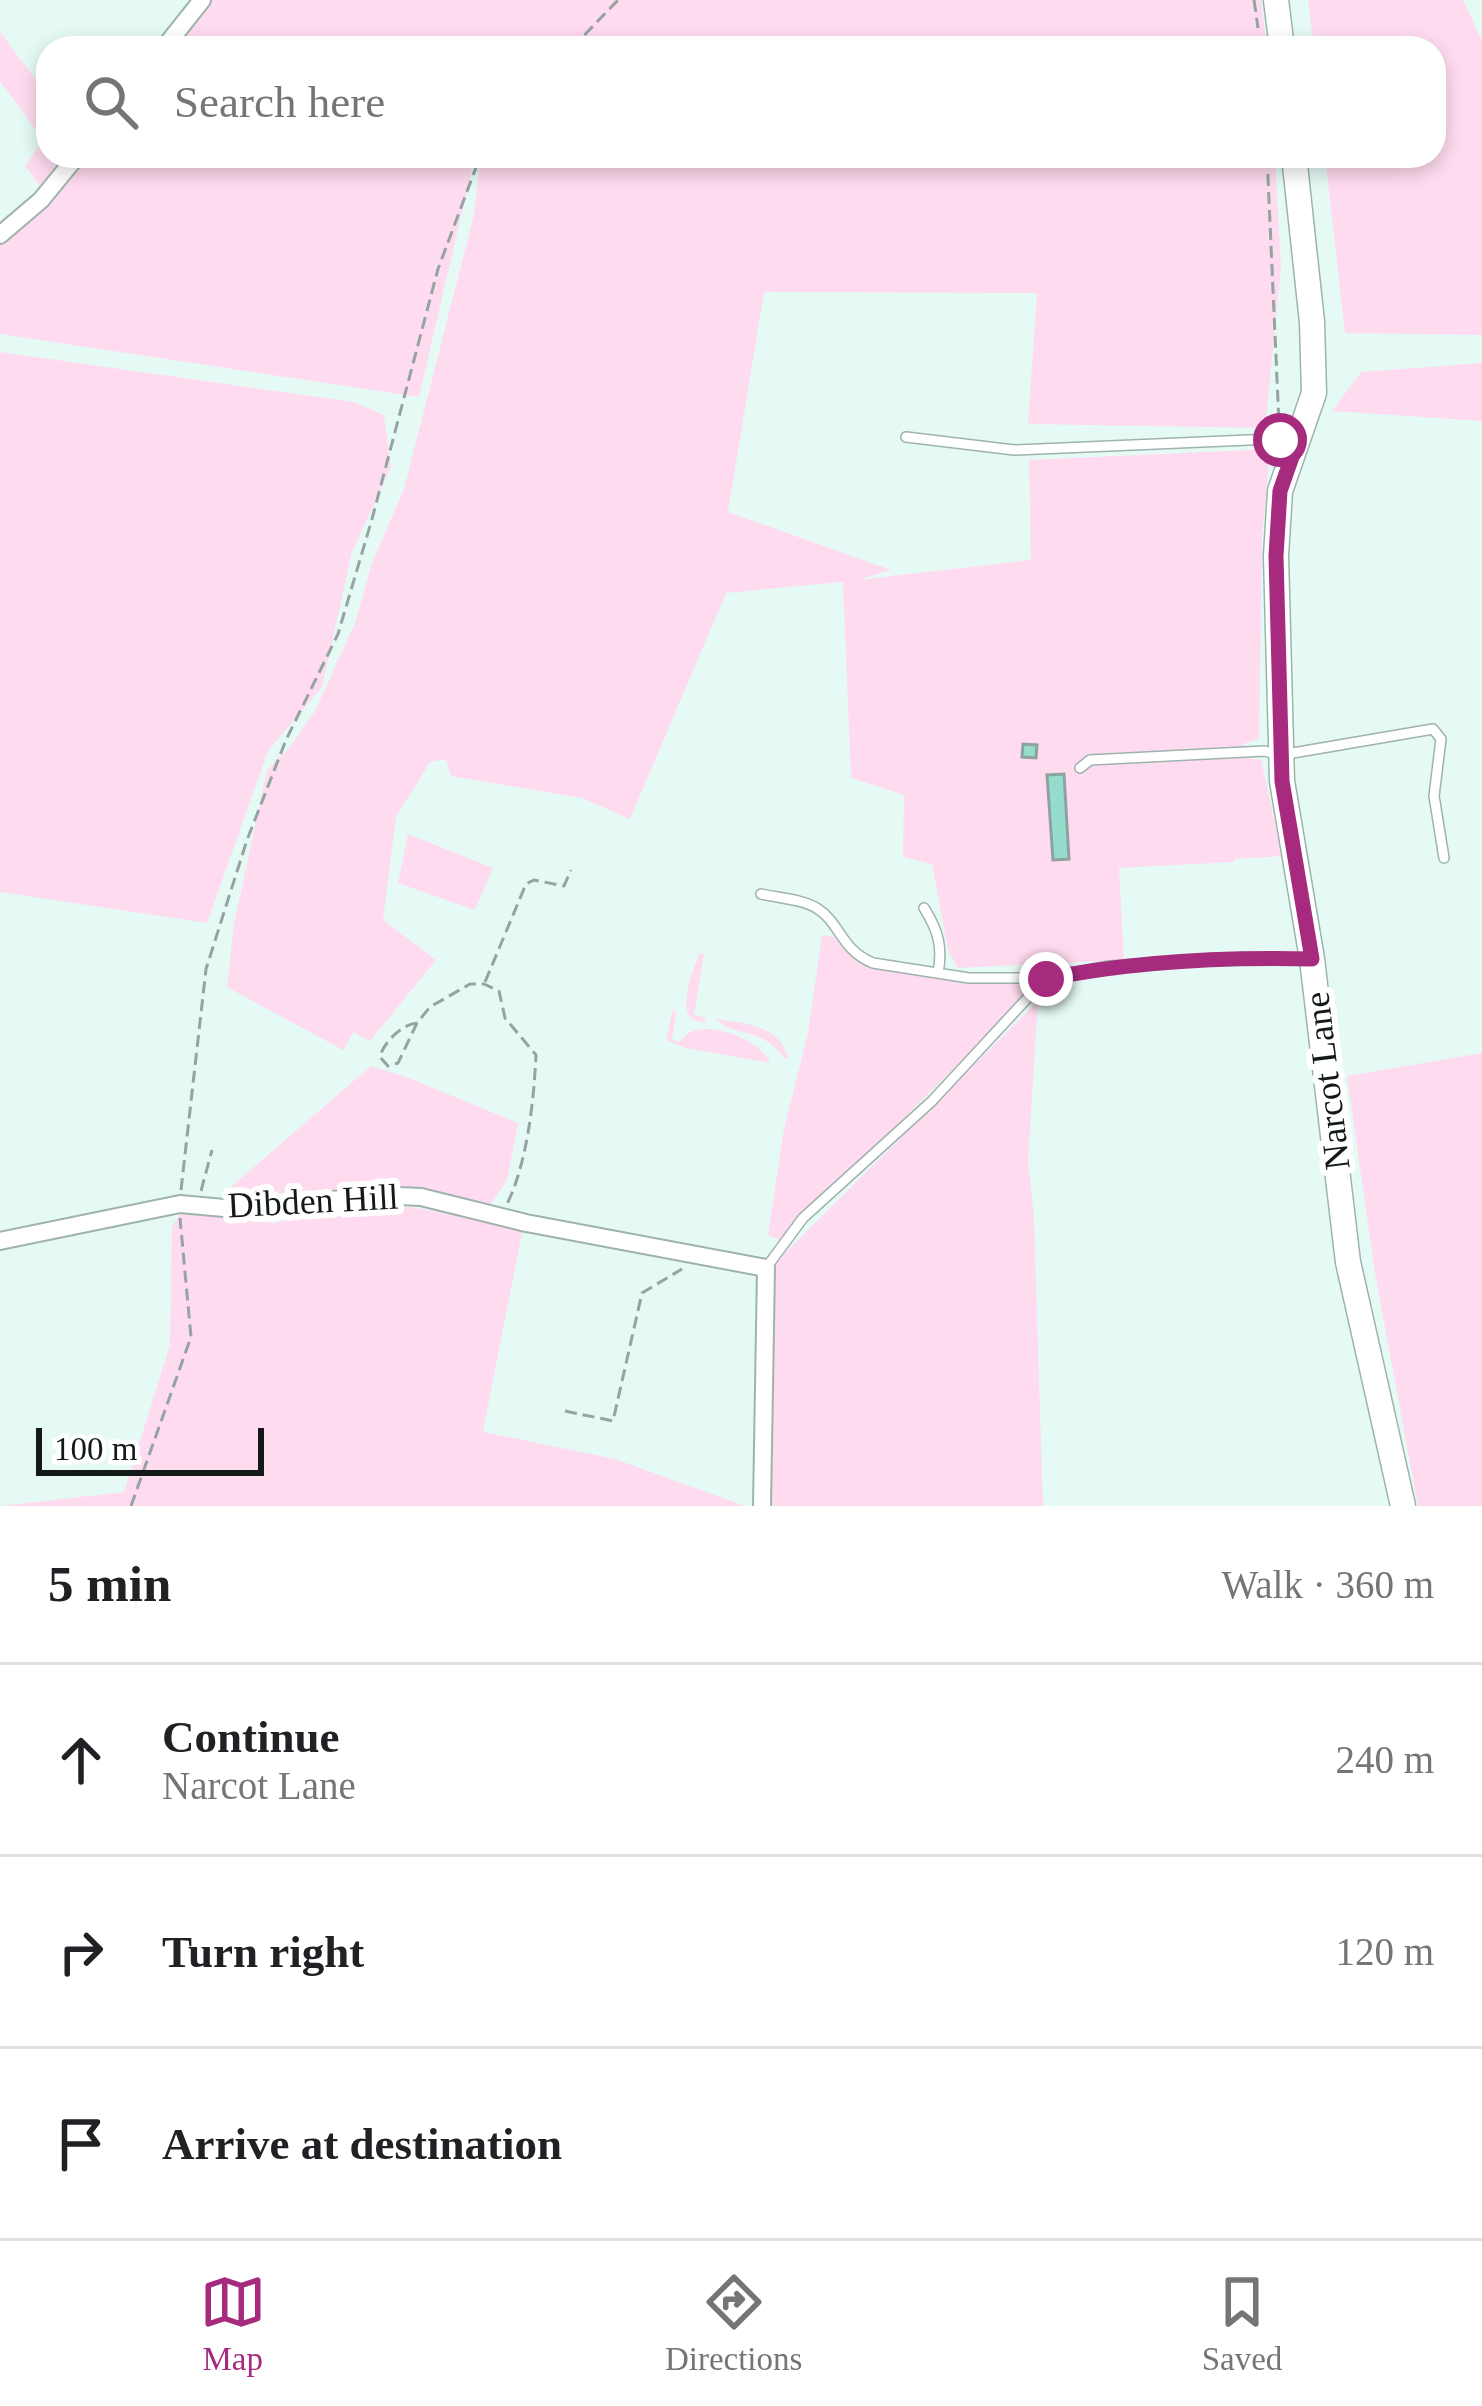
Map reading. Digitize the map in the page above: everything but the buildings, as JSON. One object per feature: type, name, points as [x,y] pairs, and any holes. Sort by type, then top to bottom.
[{"type":"street","points":[[174,36],[202,0]]},
{"type":"street","points":[[1276,0],[1280,36]]},
{"type":"street","points":[[0,235],[41,200],[67,168]]},
{"type":"street","name":"Narcot Lane","points":[[1295,168],[1312,322],[1314,393],[1280,491],[1276,556],[1282,781],[1312,959],[1348,1262],[1403,1506]]},
{"type":"street","name":"Dibden Hill","points":[[0,1241],[188,1204],[246,1210],[377,1195],[421,1197],[766,1268]]},
{"type":"street","points":[[763,1506],[766,1268]]},
{"type":"lane","points":[[906,436],[1015,450],[1299,437]]},
{"type":"lane","points":[[1080,768],[1090,760],[1264,751],[1281,755],[1436,730],[1442,742],[1434,796],[1444,859]]},
{"type":"lane","points":[[760,894],[820,909],[859,957],[873,963],[969,978],[1046,979],[1108,966],[1232,958],[1312,959]]},
{"type":"lane","points":[[924,908],[937,929],[942,954],[938,973]]},
{"type":"lane","points":[[766,1268],[803,1217],[932,1101],[1046,979]]},
{"type":"path","points":[[584,36],[618,0]]},
{"type":"path","points":[[1254,0],[1259,32]]},
{"type":"path","points":[[131,1506],[191,1337],[188,1204],[206,969],[247,840],[286,740],[338,634],[439,269],[476,168]]},
{"type":"path","points":[[484,984],[526,884],[534,880],[564,886],[571,870]]},
{"type":"path","points":[[416,1023],[408,1024],[382,1048],[380,1057],[388,1066],[398,1063],[416,1023],[430,1007],[470,984],[484,984],[499,991],[505,1018],[536,1055],[521,1158],[501,1217]]},
{"type":"path","points":[[188,1204],[212,1150]]},
{"type":"path","points":[[565,1411],[613,1421],[642,1293],[705,1257]]},
{"type":"shaded area","points":[[202,0],[1261,0],[1266,36],[174,36]]},
{"type":"shaded area","points":[[1308,0],[1463,0],[1482,41],[1482,335],[1345,333],[1326,168],[1446,168],[1446,36],[1312,36]]},
{"type":"shaded area","points":[[0,32],[36,80],[36,130],[0,81]]},
{"type":"shaded area","points":[[36,150],[36,168],[56,168],[42,189],[25,166]]},
{"type":"shaded area","points":[[66,168],[472,168],[419,397],[0,334],[0,240]]},
{"type":"shaded area","points":[[480,168],[1276,168],[1281,269],[1265,428],[1028,424],[1037,293],[764,292],[728,512],[891,570],[857,580],[1031,560],[1029,460],[1270,449],[1262,537],[1259,739],[1243,744],[1241,757],[1261,760],[1282,856],[1119,868],[1124,960],[958,968],[948,950],[932,864],[903,857],[904,795],[851,778],[843,582],[726,593],[630,819],[582,798],[451,776],[446,759],[430,762],[396,817],[383,920],[436,960],[370,1041],[354,1032],[343,1050],[227,987],[234,924],[267,770],[315,711],[355,623],[372,563],[404,489],[474,215]]},
{"type":"shaded area","points":[[0,352],[354,402],[384,415],[391,467],[352,552],[322,687],[268,751],[207,923],[0,892]]},
{"type":"shaded area","points":[[1482,363],[1482,421],[1332,411],[1361,372]]},
{"type":"shaded area","points":[[408,834],[493,868],[475,910],[398,883]]},
{"type":"shaded area","points":[[822,935],[834,937],[863,963],[1035,981],[1035,987],[781,1241],[768,1235]]},
{"type":"shaded area","points":[[700,953],[704,954],[694,1015],[705,1017],[705,1022],[693,1019],[686,1000]]},
{"type":"shaded area","points":[[1038,1001],[1028,1161],[1043,1506],[771,1506],[771,1267]]},
{"type":"shaded area","points":[[673,1009],[672,1039],[679,1042],[689,1033],[706,1029],[728,1033],[758,1048],[770,1063],[685,1048],[666,1040]]},
{"type":"shaded area","points":[[716,1019],[769,1032],[788,1058],[757,1036]]},
{"type":"shaded area","points":[[1482,1053],[1482,1506],[1418,1506],[1375,1273],[1347,1076]]},
{"type":"shaded area","points":[[371,1066],[518,1123],[507,1180],[490,1205],[412,1192],[258,1202],[224,1193]]},
{"type":"shaded area","points":[[351,1204],[411,1207],[523,1227],[483,1432],[615,1459],[745,1506],[0,1506],[124,1492],[170,1345],[172,1227],[181,1213],[275,1223]]},
{"type":"route","points":[[1046,979],[1108,966],[1232,958],[1312,959],[1282,781],[1276,556],[1280,491],[1299,437],[1280,440]]}]
